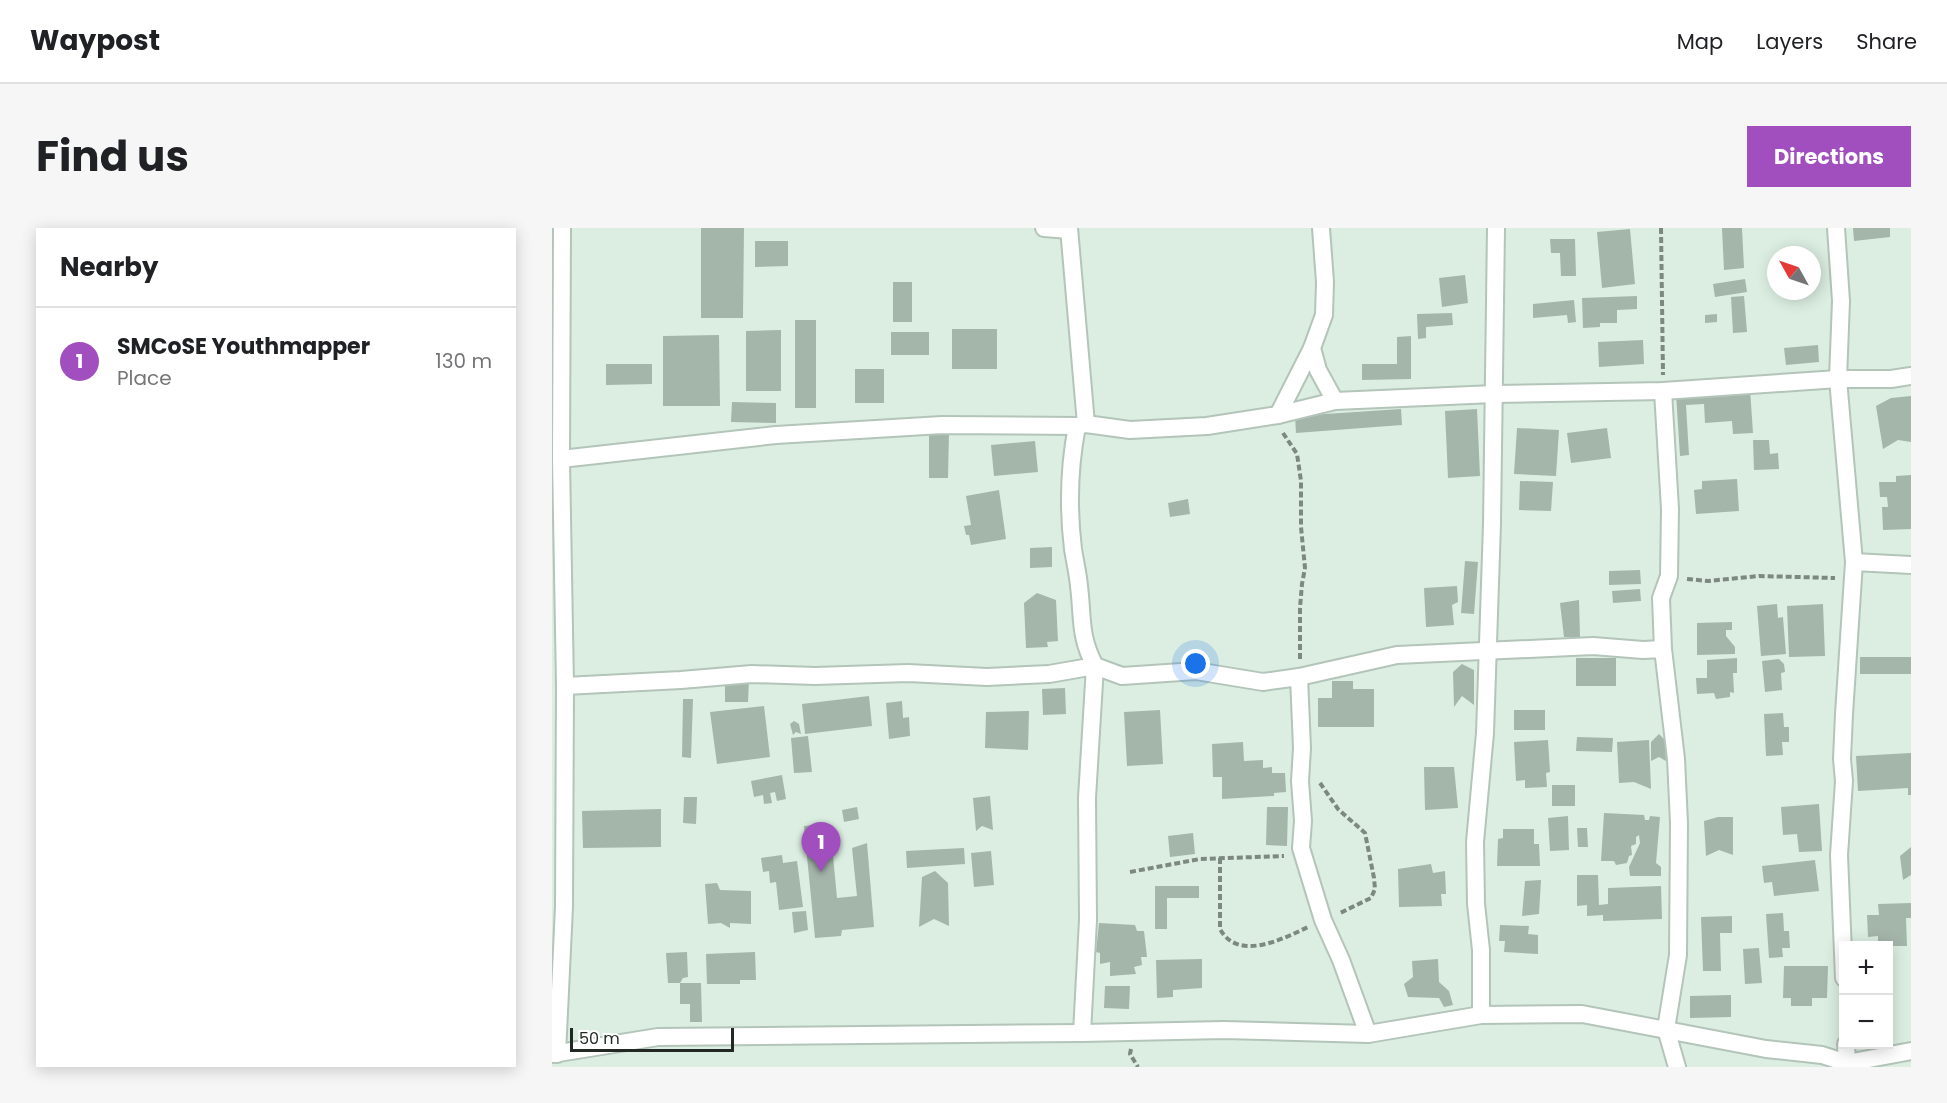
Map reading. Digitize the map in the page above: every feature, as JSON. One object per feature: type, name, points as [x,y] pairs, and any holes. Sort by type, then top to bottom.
[{"type":"street","points":[[562,228],[564,907],[555,1054],[658,1037],[1082,1033],[1137,1030],[1368,1034],[1481,1015],[1582,1014],[1766,1049],[1822,1055],[1847,1063],[1911,1051]]},
{"type":"street","points":[[1044,228],[1069,229],[1082,425],[1070,459],[1070,509],[1083,632],[1086,650],[1095,666],[1087,798],[1088,920],[1082,1033]]},
{"type":"street","points":[[1278,415],[1312,348],[1324,315],[1325,282],[1321,228]]},
{"type":"street","points":[[1481,1015],[1475,842],[1485,733],[1496,228]]},
{"type":"street","points":[[1836,228],[1841,301],[1838,379],[1854,570],[1845,693],[1842,759],[1844,781],[1839,855],[1842,941]]},
{"type":"street","points":[[1312,348],[1318,370],[1335,401]]},
{"type":"street","points":[[561,459],[776,435],[942,425],[1082,425],[1130,430],[1207,426],[1278,415],[1335,401],[1494,394],[1663,391],[1838,379],[1891,380],[1911,376]]},
{"type":"street","points":[[1663,391],[1670,509],[1669,576],[1661,598],[1663,649],[1675,747],[1679,823],[1678,955],[1666,1029],[1677,1067]]},
{"type":"street","points":[[1854,570],[1911,565]]},
{"type":"street","points":[[565,686],[681,681],[752,674],[815,676],[908,673],[987,677],[1049,674],[1095,666],[1122,676],[1196,671],[1263,682],[1299,677],[1397,655],[1593,646],[1643,651],[1663,649]]},
{"type":"street","points":[[1299,677],[1302,748],[1300,781],[1303,821],[1301,848],[1323,920],[1341,960],[1368,1034]]},
{"type":"street","points":[[1846,1049],[1847,1063]]},
{"type":"path","points":[[1661,228],[1663,391]]},
{"type":"path","points":[[1278,415],[1283,432],[1297,454],[1301,481],[1301,527],[1305,568],[1300,608],[1299,677]]},
{"type":"path","points":[[1669,576],[1708,581],[1854,570]]},
{"type":"path","points":[[1221,858],[1220,929],[1225,939],[1234,945],[1250,946],[1280,940],[1371,898],[1375,889],[1374,878],[1365,833],[1348,820],[1327,795],[1302,748]]},
{"type":"path","points":[[1130,872],[1200,858],[1286,856],[1301,848]]},
{"type":"building","points":[[701,228],[744,228],[743,318],[701,318]]},
{"type":"building","points":[[1722,228],[1742,228],[1744,268],[1724,270]]},
{"type":"building","points":[[1853,228],[1890,228],[1890,237],[1854,241]]},
{"type":"building","points":[[1630,229],[1635,284],[1602,288],[1597,232]]},
{"type":"building","points":[[1550,239],[1575,239],[1576,276],[1561,276],[1560,253],[1551,253]]},
{"type":"building","points":[[755,241],[788,241],[788,266],[755,267]]},
{"type":"building","points":[[1465,275],[1468,303],[1442,307],[1439,278]]},
{"type":"building","points":[[1745,279],[1747,292],[1715,297],[1713,284]]},
{"type":"building","points":[[893,282],[912,282],[912,322],[893,322]]},
{"type":"building","points":[[1637,296],[1637,309],[1617,310],[1617,323],[1600,323],[1600,327],[1583,328],[1582,298]]},
{"type":"building","points":[[1744,296],[1747,332],[1733,333],[1731,297]]},
{"type":"building","points":[[1574,300],[1576,322],[1568,323],[1567,315],[1533,318],[1533,304]]},
{"type":"building","points":[[1452,313],[1453,325],[1426,327],[1426,338],[1418,339],[1417,314]]},
{"type":"building","points":[[1717,314],[1717,322],[1705,323],[1705,315]]},
{"type":"building","points":[[795,320],[816,320],[816,408],[795,408]]},
{"type":"building","points":[[952,329],[997,329],[997,369],[952,369]]},
{"type":"building","points":[[781,330],[781,391],[746,391],[746,331]]},
{"type":"building","points":[[891,332],[929,332],[929,355],[891,355]]},
{"type":"building","points":[[719,335],[720,406],[663,406],[663,336]]},
{"type":"building","points":[[1411,336],[1411,379],[1362,380],[1362,364],[1397,364],[1397,337]]},
{"type":"building","points":[[1643,340],[1644,364],[1599,367],[1598,342]]},
{"type":"building","points":[[1818,345],[1819,362],[1786,365],[1784,348]]},
{"type":"building","points":[[606,364],[652,364],[652,384],[606,385]]},
{"type":"building","points":[[855,369],[884,369],[884,403],[855,403]]},
{"type":"building","points":[[1750,389],[1753,433],[1733,434],[1732,421],[1705,423],[1704,404],[1686,405],[1689,455],[1680,456],[1676,394]]},
{"type":"building","points":[[1911,396],[1911,442],[1898,440],[1883,449],[1876,406],[1891,398]]},
{"type":"building","points":[[732,402],[776,403],[776,423],[731,422]]},
{"type":"building","points":[[1401,409],[1402,425],[1296,433],[1295,416]]},
{"type":"building","points":[[1477,409],[1480,476],[1448,478],[1445,411]]},
{"type":"building","points":[[1517,428],[1559,430],[1556,476],[1514,474]]},
{"type":"building","points":[[1607,428],[1611,458],[1571,463],[1567,433]]},
{"type":"building","points":[[929,432],[949,432],[948,478],[929,478]]},
{"type":"building","points":[[1753,440],[1769,440],[1770,454],[1778,453],[1779,469],[1754,470]]},
{"type":"building","points":[[1035,441],[1038,472],[994,476],[991,445]]},
{"type":"building","points":[[1911,475],[1911,529],[1883,530],[1882,507],[1888,507],[1887,497],[1880,497],[1879,482],[1896,482],[1896,476]]},
{"type":"building","points":[[1737,479],[1739,511],[1696,514],[1694,490],[1702,489],[1702,481]]},
{"type":"building","points":[[1520,481],[1553,482],[1551,511],[1519,510]]},
{"type":"building","points":[[999,490],[1006,539],[971,545],[964,526],[971,525],[966,496]]},
{"type":"building","points":[[1188,499],[1190,514],[1170,517],[1168,503]]},
{"type":"building","points":[[1052,547],[1052,567],[1030,568],[1030,548]]},
{"type":"building","points":[[1465,561],[1478,562],[1474,614],[1461,613]]},
{"type":"building","points":[[1640,570],[1641,584],[1609,585],[1609,571]]},
{"type":"building","points":[[1457,586],[1458,602],[1452,605],[1454,625],[1426,627],[1424,588]]},
{"type":"building","points":[[1640,589],[1641,601],[1613,603],[1612,591]]},
{"type":"building","points":[[1037,593],[1056,600],[1058,641],[1047,642],[1048,647],[1026,648],[1024,603]]},
{"type":"building","points":[[1579,600],[1580,637],[1564,637],[1560,603]]},
{"type":"building","points":[[1777,604],[1778,618],[1783,617],[1786,654],[1761,656],[1757,606]]},
{"type":"building","points":[[1823,604],[1825,656],[1789,657],[1787,606]]},
{"type":"building","points":[[1732,622],[1732,630],[1726,630],[1726,636],[1735,647],[1735,654],[1697,655],[1697,623]]},
{"type":"building","points":[[1860,657],[1911,657],[1911,674],[1860,674]]},
{"type":"building","points":[[1576,658],[1616,658],[1616,686],[1576,686]]},
{"type":"building","points":[[1737,658],[1737,673],[1733,673],[1734,693],[1730,692],[1730,697],[1716,699],[1714,693],[1697,694],[1696,678],[1707,678],[1707,660]]},
{"type":"building","points":[[1779,659],[1784,664],[1785,672],[1781,673],[1782,690],[1765,692],[1762,661]]},
{"type":"building","points":[[1462,664],[1474,670],[1474,705],[1462,696],[1454,707],[1453,672]]},
{"type":"building","points":[[725,678],[749,679],[748,702],[725,702]]},
{"type":"building","points":[[1332,681],[1353,681],[1353,689],[1374,689],[1374,727],[1318,727],[1318,698],[1332,698]]},
{"type":"building","points":[[1065,688],[1066,714],[1043,715],[1042,689]]},
{"type":"building","points":[[869,696],[872,726],[805,734],[802,704]]},
{"type":"building","points":[[683,699],[693,699],[691,758],[682,757]]},
{"type":"building","points":[[902,701],[903,718],[909,717],[910,736],[889,739],[886,703]]},
{"type":"building","points":[[764,706],[770,757],[717,764],[710,712]]},
{"type":"building","points":[[1160,710],[1163,764],[1127,766],[1124,712]]},
{"type":"building","points":[[1514,710],[1545,710],[1545,730],[1514,730]]},
{"type":"building","points":[[1029,711],[1028,750],[985,748],[986,712]]},
{"type":"building","points":[[1783,713],[1784,727],[1789,727],[1789,742],[1782,742],[1783,755],[1766,756],[1764,714]]},
{"type":"building","points":[[794,721],[799,724],[801,734],[796,732],[793,735],[790,724]]},
{"type":"building","points":[[1659,734],[1665,740],[1666,761],[1659,757],[1651,761],[1651,742]]},
{"type":"building","points":[[808,736],[812,772],[794,773],[791,738]]},
{"type":"building","points":[[1577,737],[1613,738],[1612,752],[1576,751]]},
{"type":"building","points":[[1548,740],[1550,772],[1546,773],[1547,787],[1525,788],[1525,780],[1516,781],[1514,742]]},
{"type":"building","points":[[1649,740],[1651,789],[1634,782],[1619,783],[1617,742]]},
{"type":"building","points":[[1243,742],[1244,761],[1263,760],[1263,768],[1272,767],[1272,773],[1285,773],[1286,792],[1274,793],[1274,796],[1222,799],[1222,777],[1213,777],[1212,744]]},
{"type":"building","points":[[1911,753],[1911,795],[1908,795],[1908,788],[1858,791],[1856,756]]},
{"type":"building","points":[[1424,767],[1454,767],[1458,808],[1425,810]]},
{"type":"building","points":[[782,775],[786,799],[777,801],[775,792],[770,793],[772,803],[764,804],[763,795],[754,797],[751,781]]},
{"type":"building","points":[[1552,785],[1575,785],[1575,806],[1552,806]]},
{"type":"building","points":[[990,796],[993,830],[982,826],[976,831],[973,798]]},
{"type":"building","points":[[684,797],[697,797],[696,824],[683,823]]},
{"type":"building","points":[[1819,804],[1822,851],[1799,852],[1797,834],[1783,835],[1781,807]]},
{"type":"building","points":[[857,807],[859,819],[844,822],[842,810]]},
{"type":"building","points":[[1267,807],[1288,807],[1287,846],[1266,845]]},
{"type":"building","points":[[661,809],[661,847],[583,848],[582,811]]},
{"type":"building","points":[[1604,813],[1644,815],[1645,820],[1649,820],[1650,816],[1660,817],[1656,863],[1661,867],[1661,876],[1630,876],[1629,867],[1640,843],[1639,835],[1636,837],[1636,844],[1631,846],[1632,855],[1629,856],[1627,863],[1616,865],[1614,861],[1601,861]]},
{"type":"building","points":[[1568,816],[1569,850],[1550,851],[1548,818]]},
{"type":"building","points":[[1718,817],[1733,817],[1733,855],[1719,850],[1706,856],[1704,821]]},
{"type":"building","points":[[830,824],[837,898],[857,896],[852,848],[867,843],[874,927],[842,930],[841,936],[815,938],[804,826]]},
{"type":"building","points":[[1577,828],[1587,828],[1588,847],[1578,847]]},
{"type":"building","points":[[1503,829],[1534,829],[1534,844],[1539,844],[1540,866],[1497,866],[1498,839],[1503,838]]},
{"type":"building","points":[[1193,833],[1195,854],[1170,857],[1168,836]]},
{"type":"building","points":[[1911,847],[1911,875],[1903,880],[1900,856]]},
{"type":"building","points":[[964,848],[965,864],[907,868],[906,851]]},
{"type":"building","points":[[991,851],[994,885],[974,887],[971,853]]},
{"type":"building","points":[[782,855],[783,863],[797,861],[803,907],[779,910],[776,882],[770,883],[769,871],[763,872],[761,858]]},
{"type":"building","points":[[1815,860],[1819,891],[1774,896],[1772,882],[1764,883],[1762,866]]},
{"type":"building","points":[[1431,864],[1433,873],[1445,871],[1446,894],[1441,894],[1442,906],[1399,907],[1398,869]]},
{"type":"building","points":[[935,871],[948,883],[949,926],[934,919],[919,927],[922,877]]},
{"type":"building","points":[[1577,875],[1598,875],[1599,905],[1608,904],[1608,888],[1661,886],[1662,919],[1603,921],[1603,915],[1587,916],[1587,905],[1577,906]]},
{"type":"building","points":[[1541,880],[1539,914],[1522,916],[1525,881]]},
{"type":"building","points":[[717,883],[720,890],[751,891],[751,924],[730,923],[730,928],[721,923],[708,924],[705,884]]},
{"type":"building","points":[[1155,886],[1199,886],[1199,898],[1167,898],[1167,929],[1155,929]]},
{"type":"building","points":[[1911,903],[1911,918],[1906,918],[1907,946],[1893,946],[1893,941],[1878,941],[1878,936],[1868,937],[1867,915],[1879,915],[1878,904]]},
{"type":"building","points":[[806,911],[808,930],[794,933],[792,912]]},
{"type":"building","points":[[1783,913],[1784,931],[1789,931],[1790,948],[1782,948],[1783,957],[1769,958],[1766,914]]},
{"type":"building","points":[[1732,916],[1732,933],[1720,933],[1721,971],[1703,971],[1701,917]]},
{"type":"building","points":[[1099,923],[1135,925],[1137,931],[1144,931],[1147,957],[1141,957],[1142,965],[1134,967],[1136,974],[1110,976],[1110,962],[1100,964],[1100,953],[1096,952]]},
{"type":"building","points":[[1500,925],[1529,926],[1528,934],[1538,935],[1538,954],[1504,952],[1505,941],[1499,941]]},
{"type":"building","points":[[1759,948],[1762,983],[1745,984],[1743,949]]},
{"type":"building","points":[[687,952],[688,977],[683,978],[680,983],[668,983],[666,953]]},
{"type":"building","points":[[755,952],[756,980],[740,980],[740,984],[707,984],[706,954]]},
{"type":"building","points":[[1202,959],[1202,988],[1173,990],[1173,997],[1157,998],[1156,960]]},
{"type":"building","points":[[1438,959],[1439,982],[1449,991],[1453,1005],[1444,1007],[1439,998],[1408,997],[1404,984],[1413,977],[1412,961]]},
{"type":"building","points":[[1784,966],[1828,966],[1827,998],[1812,998],[1812,1006],[1791,1006],[1791,998],[1783,998]]},
{"type":"building","points":[[680,983],[701,983],[702,1022],[690,1022],[690,1004],[680,1004]]},
{"type":"building","points":[[1105,986],[1130,986],[1129,1009],[1104,1008]]},
{"type":"building","points":[[1731,995],[1731,1017],[1690,1018],[1690,996]]},
{"type":"place","name":"SMCoSE Youthmapper","points":[[821,872]]}]
